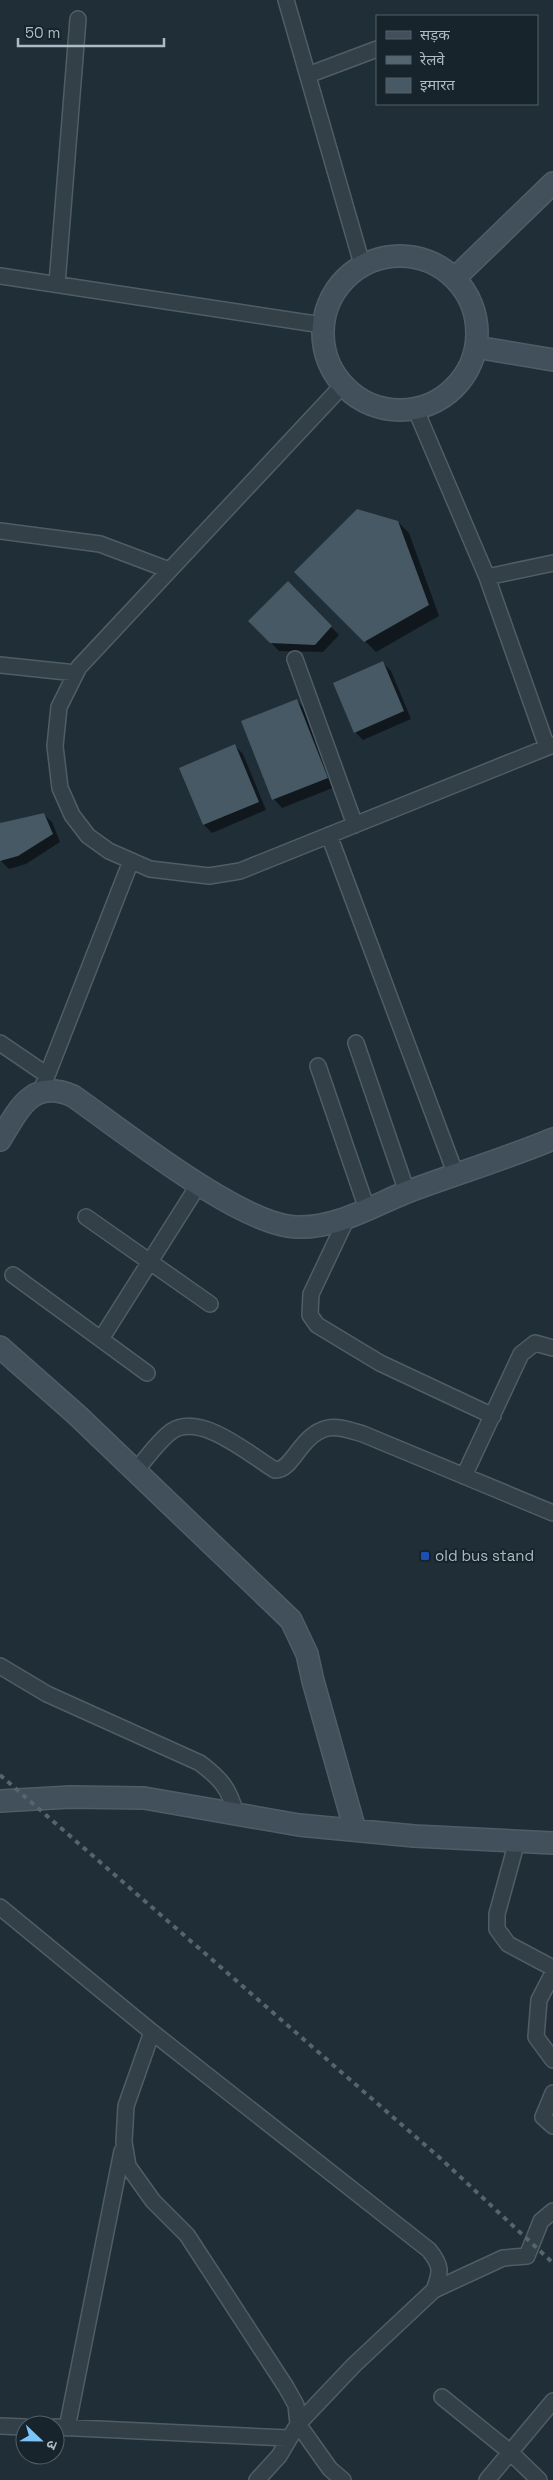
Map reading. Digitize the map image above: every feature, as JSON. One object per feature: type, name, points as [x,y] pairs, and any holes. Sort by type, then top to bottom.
[{"type":"street","points":[[286,0],[362,264]]},
{"type":"street","points":[[57,284],[78,19]]},
{"type":"street","points":[[308,75],[376,49]]},
{"type":"street","points":[[455,278],[553,183]]},
{"type":"street","points":[[386,256],[411,256],[435,263],[455,278],[469,298],[477,322],[476,348],[467,372],[450,392],[427,406],[401,411],[375,407],[352,395],[334,375],[324,351],[322,325],[329,300],[343,280],[362,264],[386,256]]},
{"type":"street","points":[[0,276],[322,325]]},
{"type":"street","points":[[476,348],[553,360]]},
{"type":"street","points":[[342,386],[79,667],[59,707],[55,746],[60,788],[72,815],[88,836],[109,851],[150,869],[209,876],[240,871],[550,746],[487,577],[415,408]]},
{"type":"street","points":[[0,531],[100,544],[169,570]]},
{"type":"street","points":[[487,577],[553,563]]},
{"type":"street","points":[[295,658],[354,824]]},
{"type":"street","points":[[0,665],[76,674]]},
{"type":"street","points":[[329,835],[456,1175]]},
{"type":"street","points":[[0,1140],[21,1108],[44,1083],[131,861]]},
{"type":"street","points":[[0,1043],[44,1083],[73,1096],[199,1184],[256,1216],[277,1224],[296,1227],[321,1225],[347,1218],[407,1192],[553,1139]]},
{"type":"street","points":[[356,1043],[407,1192]]},
{"type":"street","points":[[318,1066],[367,1209]]},
{"type":"street","points":[[101,1339],[199,1184]]},
{"type":"street","points":[[86,1217],[210,1304]]},
{"type":"street","points":[[347,1218],[311,1294],[310,1315],[317,1325],[380,1363],[493,1416]]},
{"type":"street","points":[[13,1275],[147,1373]]},
{"type":"street","points":[[464,1476],[521,1354],[535,1343],[553,1348]]},
{"type":"street","points":[[0,1347],[78,1415],[291,1620],[307,1654],[355,1830]]},
{"type":"street","points":[[136,1470],[171,1432],[182,1425],[197,1426],[216,1433],[275,1470],[287,1467],[304,1440],[313,1433],[329,1428],[363,1434],[553,1513]]},
{"type":"street","points":[[0,1666],[48,1694],[200,1763],[216,1775],[231,1794],[236,1814]]},
{"type":"street","points":[[0,1801],[70,1798],[144,1798],[299,1825],[414,1836],[550,1844]]},
{"type":"street","points":[[517,1841],[497,1914],[497,1929],[508,1944],[553,1968]]},
{"type":"street","points":[[0,1907],[152,2032],[429,2250],[437,2260],[440,2273],[434,2290]]},
{"type":"street","points":[[553,1972],[539,2000],[536,2037],[553,2060]]},
{"type":"street","points":[[64,2415],[124,2142],[126,2106],[152,2032]]},
{"type":"street","points":[[553,2093],[543,2117],[553,2126]]},
{"type":"street","points":[[124,2142],[128,2166],[153,2200],[187,2235],[296,2404],[298,2424],[330,2469],[343,2480]]},
{"type":"street","points":[[257,2480],[279,2456],[298,2424],[354,2365],[434,2290],[503,2258],[527,2256],[547,2216]]},
{"type":"street","points":[[442,2398],[510,2452],[538,2480]]},
{"type":"street","points":[[487,2480],[553,2401]]},
{"type":"street","points":[[0,2426],[15,2427]]},
{"type":"street","points":[[65,2428],[288,2438]]},
{"type":"building","points":[[357,509],[398,521],[429,605],[364,642],[294,572]]},
{"type":"building","points":[[288,581],[332,626],[315,645],[270,643],[248,621]]},
{"type":"building","points":[[383,661],[404,711],[354,733],[333,683]]},
{"type":"building","points":[[297,699],[328,778],[272,800],[241,721]]},
{"type":"building","points":[[235,744],[259,802],[203,825],[179,768]]},
{"type":"building","points":[[44,813],[53,834],[18,856],[0,861],[0,823]]},
{"type":"railway","points":[[0,1775],[440,2158],[553,2263]]},
{"type":"place","name":"old bus stand","points":[[425,1556]]}]
